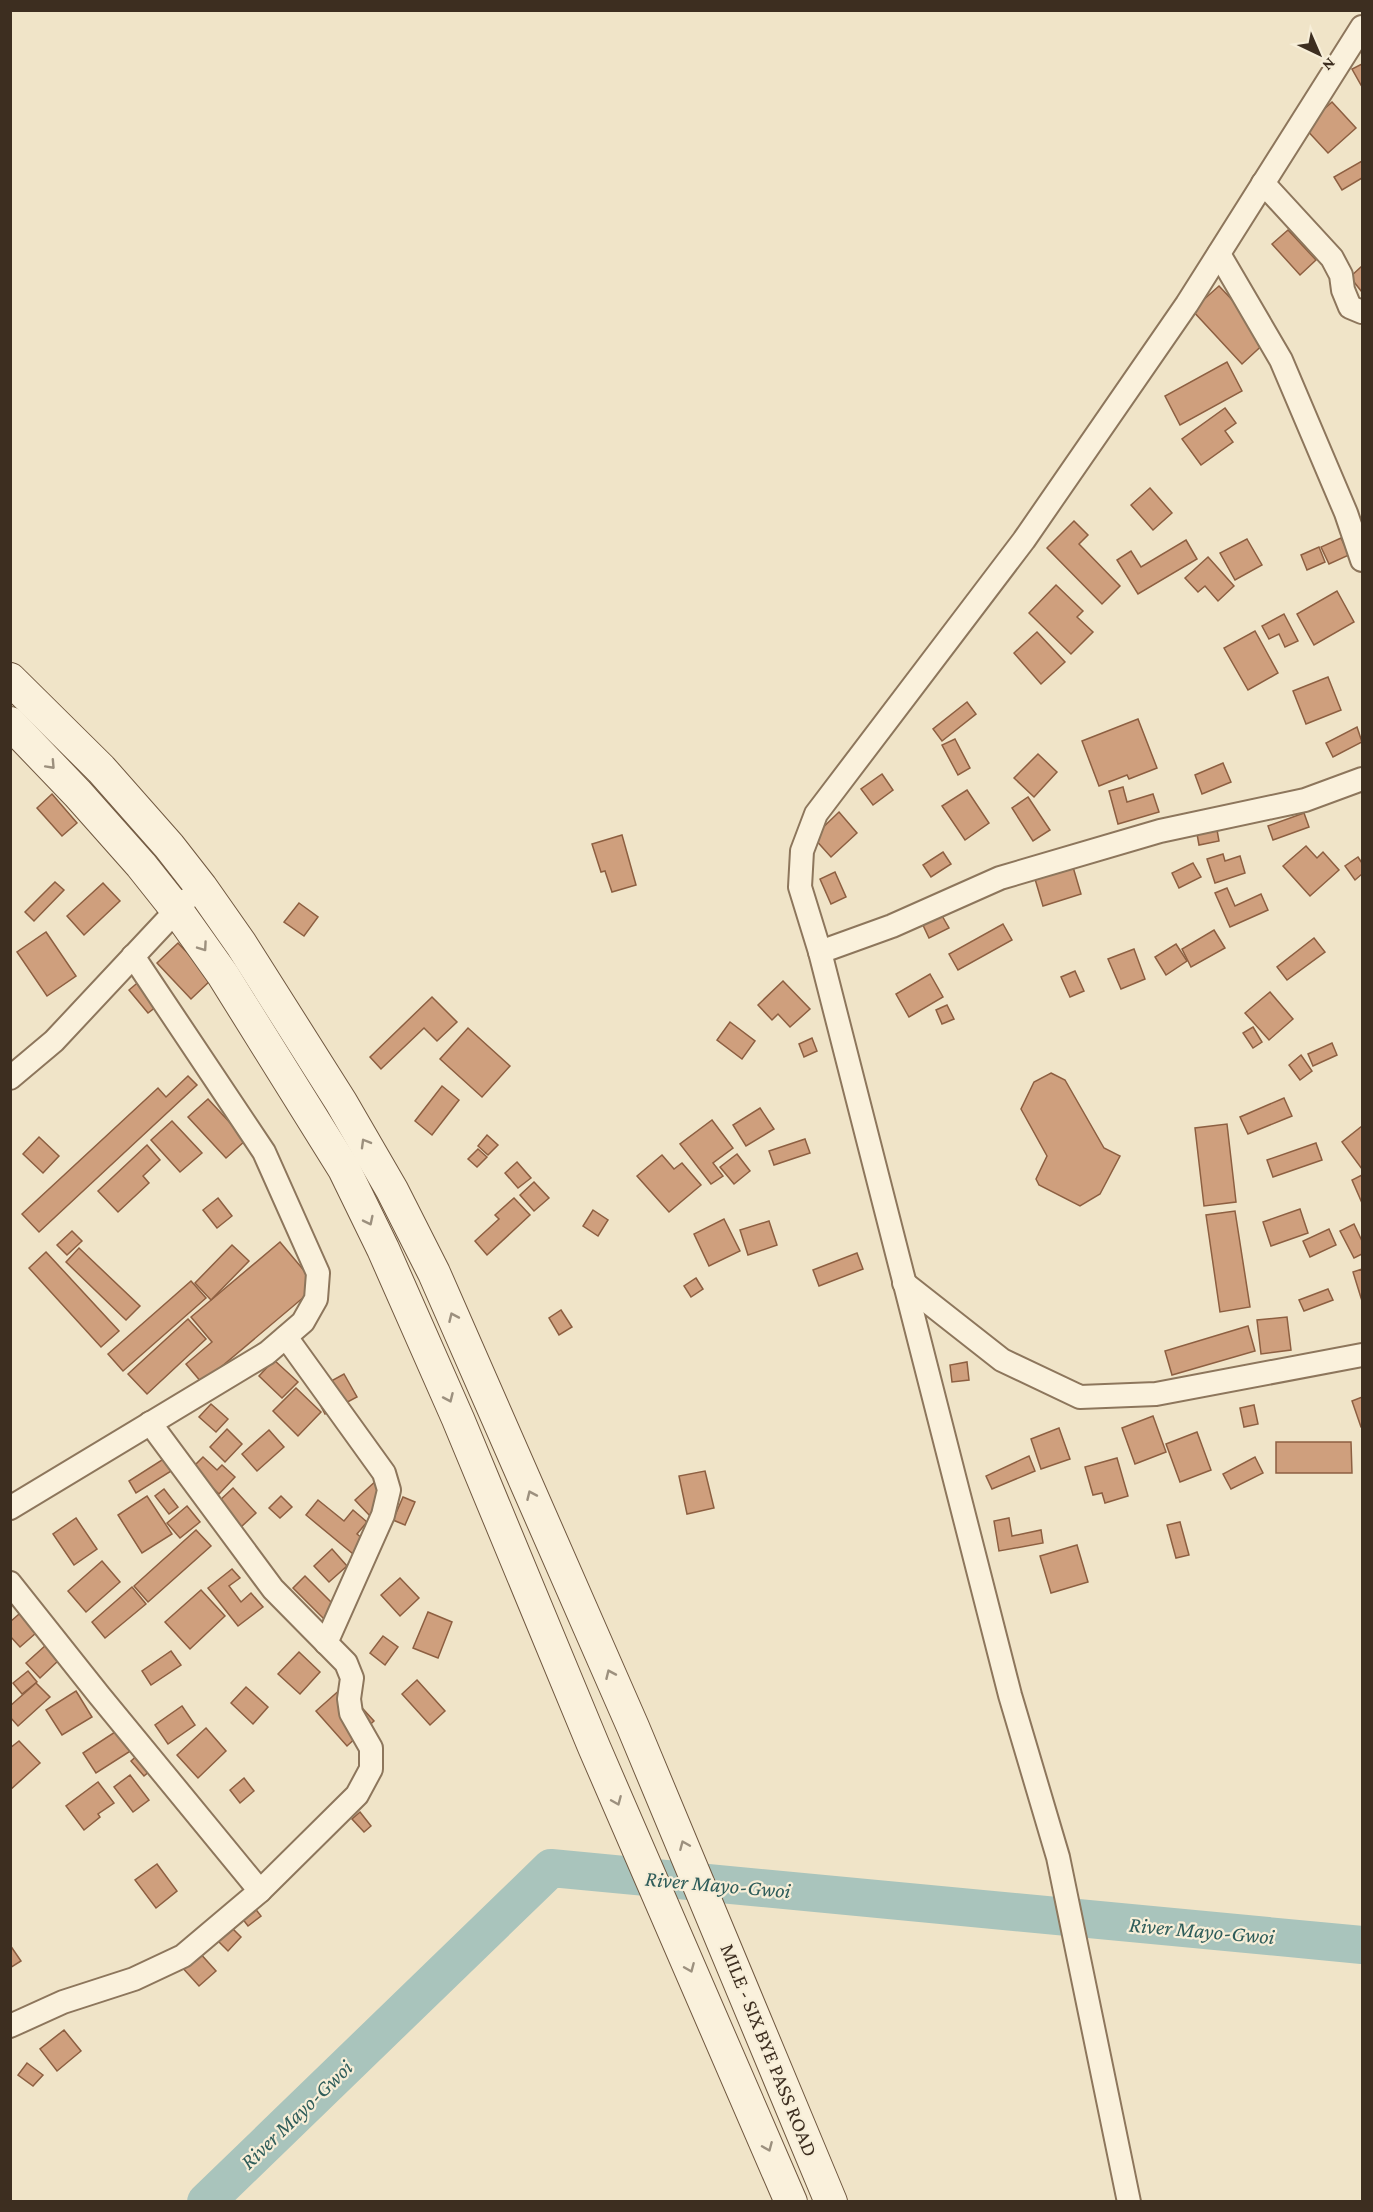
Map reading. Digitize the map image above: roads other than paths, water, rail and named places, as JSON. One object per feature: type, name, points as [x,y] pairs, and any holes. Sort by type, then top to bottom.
[{"type":"street","points":[[1129,2202],[1058,1857],[1010,1695],[820,952],[800,887],[802,851],[816,814],[1024,540],[1187,304],[1362,30]]},
{"type":"street","points":[[1263,183],[1332,258],[1341,274],[1343,290],[1350,306],[1362,312]]},
{"type":"street","points":[[1219,254],[1281,360],[1346,513],[1362,560]]},
{"type":"street","name":"MILE - SIX BYE PASS ROAD","points":[[10,679],[101,769],[201,886],[341,1102],[392,1190],[434,1273],[633,1727],[831,2202]]},
{"type":"street","points":[[10,723],[141,865],[176,909],[248,1015],[349,1179],[383,1249],[458,1419],[594,1747],[791,2202]]},
{"type":"street","points":[[820,952],[892,926],[1000,878],[1160,831],[1305,800],[1362,779]]},
{"type":"street","points":[[10,1078],[54,1041],[176,909],[201,886]]},
{"type":"street","points":[[10,1508],[267,1353],[303,1322],[316,1299],[318,1273],[264,1152],[134,956]]},
{"type":"street","points":[[904,1283],[1002,1360],[1080,1397],[1156,1394],[1362,1355]]},
{"type":"street","points":[[286,1337],[384,1473],[389,1490],[383,1515],[326,1643]]},
{"type":"street","points":[[10,2026],[63,2002],[134,1979],[183,1956],[260,1891],[357,1795],[371,1769],[371,1748],[351,1713],[349,1700],[352,1678],[346,1663],[273,1589],[150,1423]]},
{"type":"street","points":[[10,1583],[260,1891]]},
{"type":"waterway","name":"River Mayo-Gwoi","points":[[206,2202],[551,1868],[1362,1945]]}]
